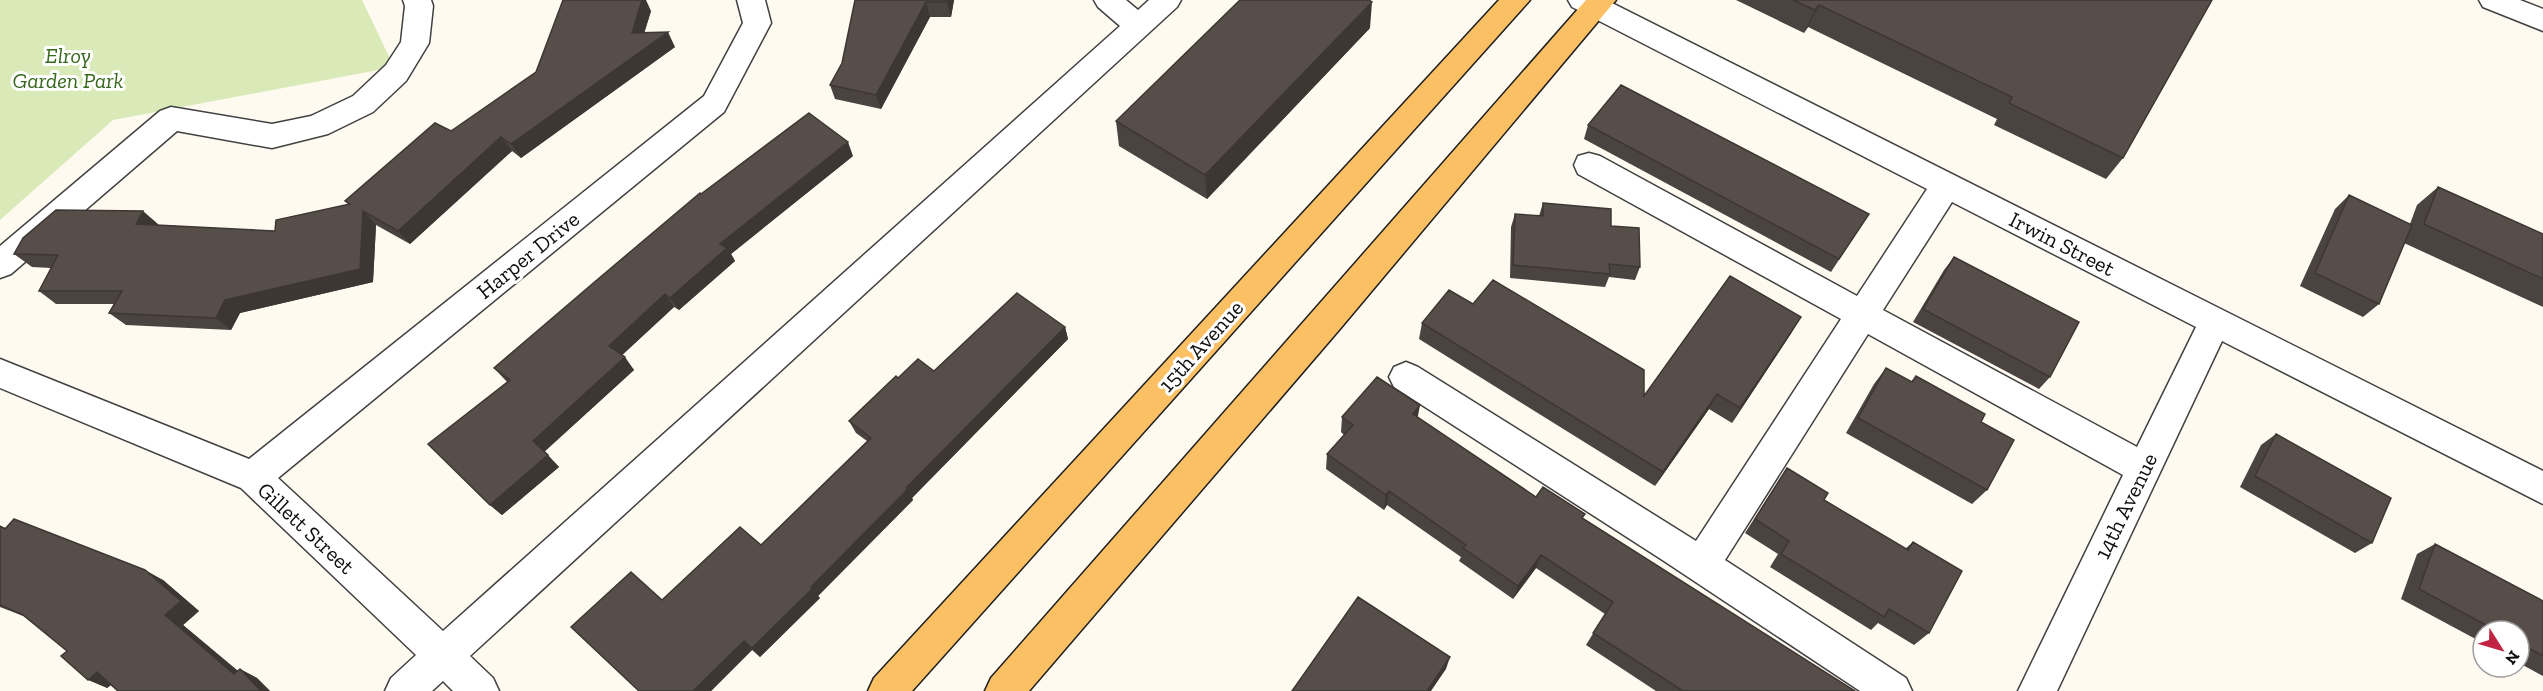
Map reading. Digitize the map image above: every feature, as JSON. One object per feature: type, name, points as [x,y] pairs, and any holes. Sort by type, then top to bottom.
[{"type":"main road","name":"15th Avenue","points":[[887,691],[1516,0]]},
{"type":"main road","points":[[1004,691],[1328,320],[1593,2]]},
{"type":"street","points":[[0,265],[171,119],[272,136],[317,126],[363,104],[396,73],[415,43],[419,6],[417,0]]},
{"type":"street","name":"Harper Drive","points":[[253,477],[714,104],[757,23],[751,0]]},
{"type":"street","points":[[1108,0],[1138,26]]},
{"type":"street","points":[[404,691],[1167,0]]},
{"type":"street","points":[[2493,0],[2543,21]]},
{"type":"street","name":"Irwin Street","points":[[1593,2],[1946,185],[2543,488]]},
{"type":"street","points":[[1589,165],[2144,469]]},
{"type":"street","points":[[1701,565],[1946,185]]},
{"type":"street","name":"14th Avenue","points":[[2037,691],[2215,321]]},
{"type":"street","name":"Gillett Street","points":[[0,373],[253,477],[480,691]]},
{"type":"street","points":[[1406,376],[1893,691]]},
{"type":"green space","name":"Elroy Garden Park","points":[[0,0],[362,0],[394,67],[113,120],[0,220]]},
{"type":"building","points":[[563,0],[642,0],[632,33],[668,32],[511,144],[501,137],[398,231],[363,211],[360,269],[225,300],[216,318],[109,313],[122,291],[39,291],[58,255],[14,254],[23,238],[56,210],[143,211],[136,224],[275,231],[276,220],[350,204],[345,201],[435,123],[451,131],[536,72]]},
{"type":"building","points":[[855,0],[947,0],[947,2],[926,2],[876,95],[830,85],[842,63]]},
{"type":"building","points":[[1240,0],[1369,0],[1372,2],[1205,175],[1116,121]]},
{"type":"building","points":[[1793,0],[2212,0],[2123,158],[2009,103],[2012,97],[1819,5],[1815,10]]},
{"type":"building","points":[[1621,85],[1869,214],[1839,259],[1588,125]]},
{"type":"building","points":[[809,113],[848,142],[720,244],[727,248],[670,298],[665,294],[609,346],[625,357],[533,441],[548,455],[490,505],[428,444],[510,380],[494,368],[700,193]]},
{"type":"building","points":[[2438,187],[2543,234],[2543,279],[2424,224]]},
{"type":"building","points":[[2349,195],[2412,225],[2379,304],[2315,273]]},
{"type":"building","points":[[1543,203],[1611,209],[1611,226],[1639,228],[1640,267],[1609,264],[1610,274],[1513,265],[1515,214],[1543,216]]},
{"type":"building","points":[[1954,257],[2079,322],[2050,377],[1923,309]]},
{"type":"building","points":[[1730,276],[1801,317],[1740,408],[1717,394],[1663,472],[1422,323],[1449,290],[1473,304],[1493,280],[1644,370],[1644,396]]},
{"type":"building","points":[[1017,293],[1065,327],[752,648],[744,641],[693,691],[639,691],[571,627],[631,572],[662,600],[740,527],[761,545],[871,438],[849,421],[896,376],[898,378],[918,359],[934,371]]},
{"type":"building","points":[[1886,368],[1912,382],[1916,376],[1985,414],[1981,422],[2014,440],[1987,490],[1858,418]]},
{"type":"building","points":[[1377,377],[1420,405],[1413,414],[1536,497],[1543,487],[1585,514],[1582,518],[1855,691],[1683,691],[1593,633],[1613,602],[1541,555],[1518,586],[1463,548],[1466,545],[1389,491],[1386,495],[1327,454],[1353,425],[1342,417]]},
{"type":"building","points":[[2276,434],[2391,498],[2372,543],[2255,476]]},
{"type":"building","points":[[1787,468],[1828,493],[1824,500],[1908,550],[1913,542],[1962,571],[1929,633],[1889,609],[1884,617],[1781,554],[1789,541],[1755,519]]},
{"type":"building","points":[[14,519],[145,570],[181,601],[165,615],[234,674],[240,669],[261,691],[118,691],[97,672],[88,680],[61,656],[67,651],[23,615],[0,605],[0,526],[5,529]]},
{"type":"building","points":[[2435,544],[2543,601],[2543,656],[2531,650],[2531,619],[2475,619],[2419,589]]},
{"type":"building","points":[[1358,597],[1450,657],[1427,691],[1292,691]]}]
